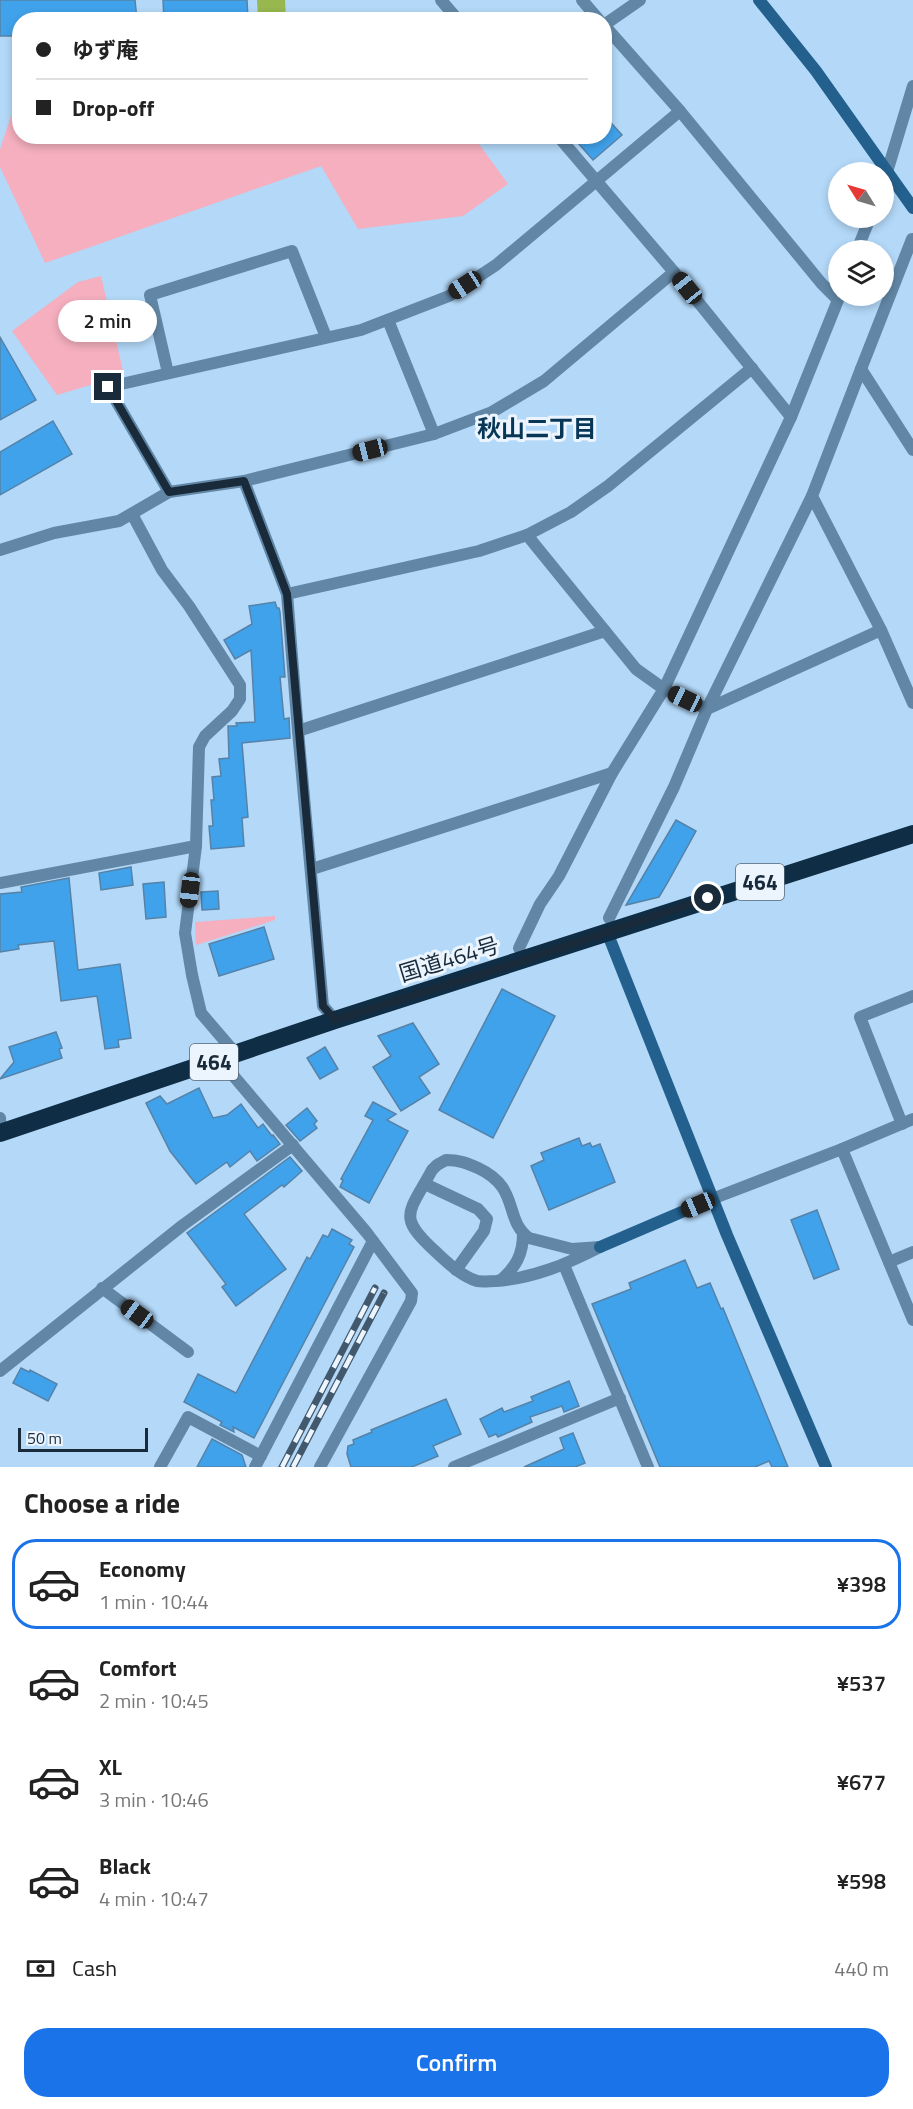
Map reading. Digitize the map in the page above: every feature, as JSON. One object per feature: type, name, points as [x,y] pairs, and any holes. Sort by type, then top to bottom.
[{"type":"highway","name":"国道464号","points":[[0,1128],[228,1057],[608,925],[913,834]]},
{"type":"street","points":[[441,0],[451,12]]},
{"type":"street","points":[[582,0],[592,12]]},
{"type":"street","points":[[612,19],[640,0]]},
{"type":"street","points":[[759,0],[816,71],[877,162]]},
{"type":"street","points":[[612,34],[680,111],[828,290]]},
{"type":"street","points":[[890,162],[913,86]]},
{"type":"street","points":[[169,492],[108,387],[361,330],[449,296],[496,265],[680,111]]},
{"type":"street","points":[[565,144],[674,272],[791,417]]},
{"type":"street","points":[[894,185],[913,208]]},
{"type":"street","points":[[826,1467],[712,1199],[608,925],[674,787],[706,709],[813,496],[912,239]]},
{"type":"street","points":[[168,373],[150,295],[292,251],[326,337]]},
{"type":"street","points":[[0,550],[54,533],[119,521],[169,492],[244,481],[434,434],[492,412],[544,381],[674,272]]},
{"type":"street","points":[[519,948],[540,904],[559,876],[612,773],[664,688],[791,417],[836,306]]},
{"type":"street","points":[[388,320],[434,434]]},
{"type":"street","points":[[287,594],[479,550],[527,536],[571,512],[608,486],[752,368]]},
{"type":"street","points":[[861,369],[913,450]]},
{"type":"street","points":[[244,481],[287,594],[323,1006],[335,1020]]},
{"type":"street","points":[[813,496],[881,630],[913,703]]},
{"type":"street","points":[[132,514],[162,570],[189,606],[240,685],[240,699],[232,711],[205,736],[198,747],[196,846],[185,933],[201,1013],[228,1057],[293,1145],[373,1241],[412,1293],[411,1301],[320,1467]]},
{"type":"street","points":[[527,536],[636,669],[664,688],[706,709]]},
{"type":"street","points":[[706,709],[881,630]]},
{"type":"street","points":[[298,731],[605,631]]},
{"type":"street","points":[[312,869],[612,773]]},
{"type":"street","points":[[0,883],[196,846]]},
{"type":"street","points":[[501,1280],[516,1265],[523,1245],[523,1234],[503,1186],[490,1174],[463,1161],[446,1160],[437,1165],[409,1214],[410,1223],[420,1237],[456,1270],[479,1281],[501,1280],[527,1277],[564,1265],[600,1246],[907,1121],[860,1017],[913,996]]},
{"type":"street","points":[[0,1371],[183,1225],[293,1145]]},
{"type":"street","points":[[842,1149],[913,1320]]},
{"type":"street","points":[[425,1184],[478,1209],[487,1219],[484,1231],[456,1270]]},
{"type":"street","points":[[523,1234],[537,1241],[572,1249],[600,1246]]},
{"type":"street","points":[[160,1467],[188,1417],[258,1461],[373,1241]]},
{"type":"street","points":[[889,1262],[913,1252]]},
{"type":"street","points":[[564,1265],[648,1467]]},
{"type":"street","points":[[102,1288],[188,1352]]},
{"type":"street","points":[[454,1467],[620,1398]]},
{"type":"shaded area","points":[[257,0],[285,0],[286,12],[258,12]]},
{"type":"shaded area","points":[[12,113],[12,144],[479,144],[508,184],[463,216],[358,229],[321,166],[45,263],[0,167],[0,149]]},
{"type":"shaded area","points":[[101,276],[124,375],[57,395],[12,331],[78,282]]},
{"type":"shaded area","points":[[275,916],[275,920],[196,945],[195,922]]},
{"type":"building","points":[[0,0],[135,0],[136,12],[12,12],[12,36],[0,36]]},
{"type":"building","points":[[163,0],[247,0],[248,12],[164,12]]},
{"type":"building","points":[[612,124],[622,135],[612,144]]},
{"type":"building","points":[[579,144],[612,144],[593,160]]},
{"type":"building","points":[[0,337],[36,400],[0,420]]},
{"type":"building","points":[[53,421],[72,454],[0,495],[0,452]]},
{"type":"building","points":[[275,602],[280,612],[285,677],[280,677],[284,719],[289,718],[290,738],[242,743],[248,817],[242,818],[244,846],[211,849],[209,826],[213,826],[211,800],[214,800],[212,777],[221,776],[219,759],[229,758],[228,726],[255,722],[251,650],[235,659],[224,640],[252,624],[249,606]]},
{"type":"building","points":[[676,820],[696,831],[668,882],[659,897],[626,905]]},
{"type":"building","points":[[131,867],[133,885],[101,890],[99,873]]},
{"type":"building","points":[[69,878],[78,970],[120,964],[131,1038],[118,1040],[119,1047],[105,1049],[97,996],[61,1001],[54,941],[18,945],[19,949],[0,952],[0,894],[22,892],[21,887]]},
{"type":"building","points":[[164,882],[166,917],[146,919],[143,884]]},
{"type":"building","points":[[218,891],[219,909],[202,910],[201,892]]},
{"type":"building","points":[[264,927],[274,959],[219,976],[209,944]]},
{"type":"building","points":[[502,989],[555,1016],[493,1138],[439,1110]]},
{"type":"building","points":[[413,1023],[439,1064],[419,1077],[430,1093],[401,1111],[373,1067],[391,1056],[378,1036]]},
{"type":"building","points":[[56,1032],[62,1048],[59,1049],[62,1058],[0,1079],[14,1062],[9,1047]]},
{"type":"building","points":[[325,1047],[338,1069],[320,1079],[307,1058]]},
{"type":"building","points":[[199,1088],[213,1118],[227,1115],[241,1104],[258,1128],[263,1124],[280,1144],[257,1161],[250,1151],[230,1167],[227,1162],[196,1184],[170,1151],[146,1103],[160,1096],[167,1104]]},
{"type":"building","points":[[373,1102],[396,1114],[387,1120],[408,1131],[369,1203],[340,1187],[343,1180],[341,1179],[373,1120],[365,1116]]},
{"type":"building","points":[[307,1108],[317,1121],[314,1124],[317,1128],[300,1141],[286,1125]]},
{"type":"building","points":[[579,1138],[582,1146],[590,1143],[592,1147],[600,1144],[615,1182],[549,1210],[531,1166],[544,1160],[541,1153]]},
{"type":"building","points":[[290,1157],[302,1171],[284,1187],[282,1185],[244,1214],[286,1269],[236,1306],[222,1287],[226,1284],[187,1233]]},
{"type":"building","points":[[817,1210],[839,1269],[814,1279],[791,1220]]},
{"type":"building","points":[[332,1229],[352,1240],[349,1244],[354,1247],[254,1438],[233,1427],[234,1432],[220,1425],[222,1422],[184,1402],[198,1374],[236,1393],[307,1257],[310,1259],[323,1235],[328,1237]]},
{"type":"building","points":[[685,1260],[697,1288],[710,1283],[721,1309],[723,1308],[788,1467],[772,1467],[769,1461],[755,1467],[660,1467],[592,1304],[631,1289],[629,1283]]},
{"type":"building","points":[[21,1368],[29,1372],[30,1370],[57,1384],[48,1401],[13,1383]]},
{"type":"building","points":[[569,1381],[579,1406],[564,1412],[562,1406],[530,1417],[532,1422],[498,1437],[496,1434],[489,1437],[480,1419],[502,1408],[504,1412],[533,1401],[531,1397]]},
{"type":"building","points":[[446,1399],[461,1434],[433,1446],[438,1456],[412,1467],[351,1467],[347,1454],[348,1446],[354,1444],[353,1440],[372,1432],[371,1430]]},
{"type":"building","points":[[573,1433],[585,1463],[575,1467],[524,1467],[564,1449],[560,1438]]},
{"type":"building","points":[[212,1439],[242,1455],[246,1467],[197,1467]]},
{"type":"railway","points":[[282,1467],[375,1288]]},
{"type":"railway","points":[[293,1467],[384,1293]]},
{"type":"district","name":"秋山二丁目","points":[[537,428]]},
{"type":"route","points":[[108,387],[169,492],[244,481],[287,594],[323,1006],[335,1020],[519,962],[708,898]]}]
